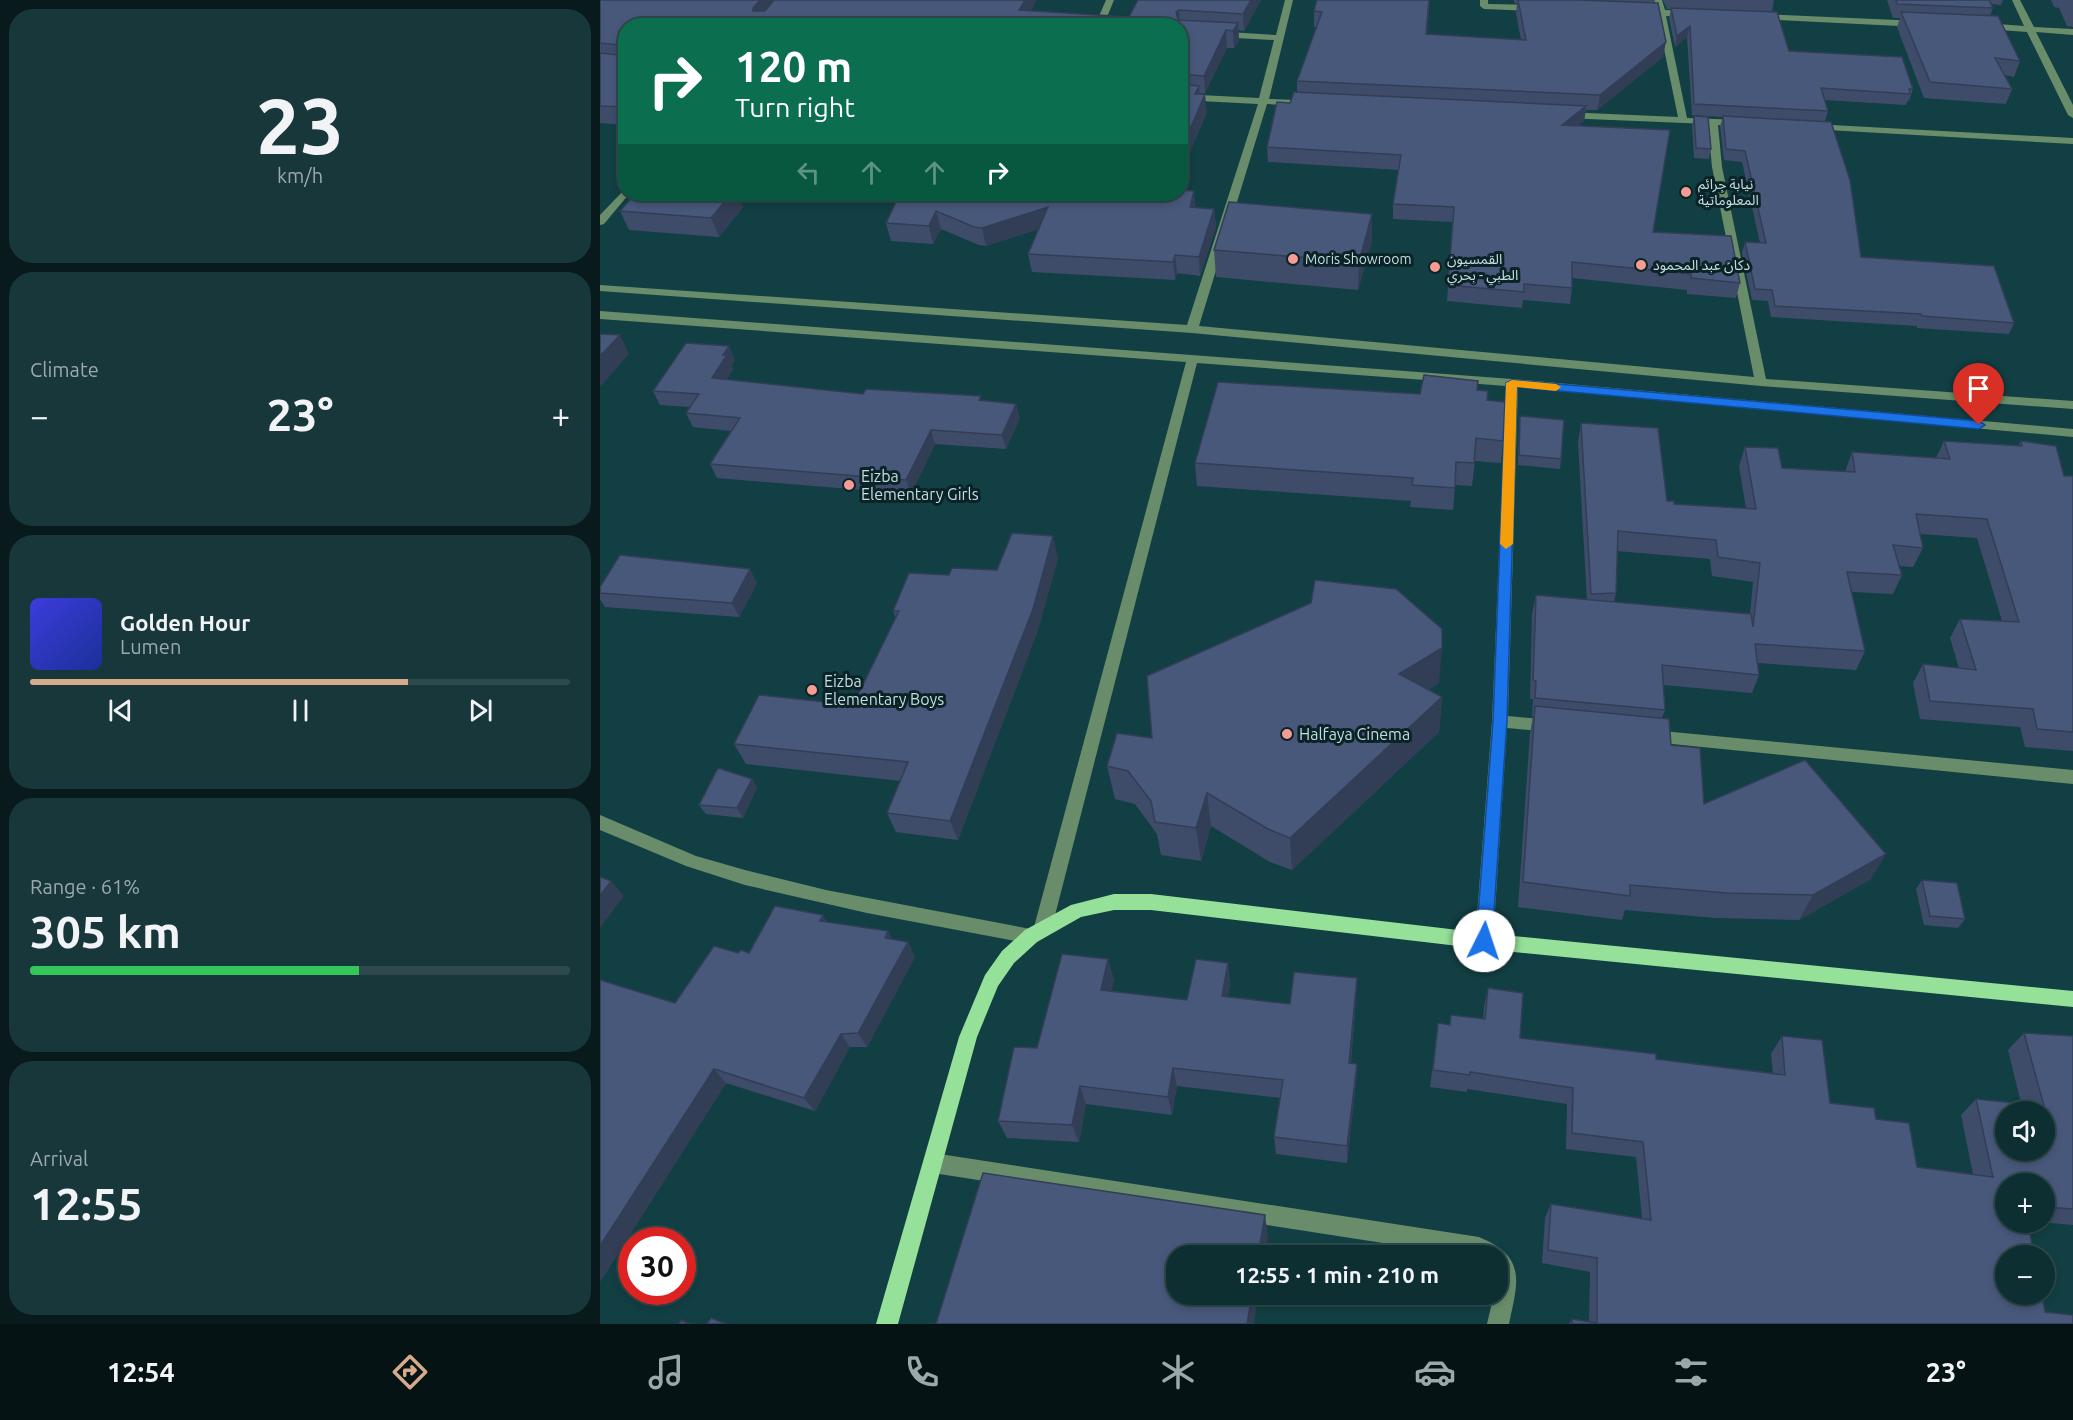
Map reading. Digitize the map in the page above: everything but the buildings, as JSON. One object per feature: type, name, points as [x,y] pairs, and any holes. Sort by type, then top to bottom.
[{"type":"main road","points":[[887,1324],[978,1008],[991,981],[1008,957],[1037,932],[1077,910],[1114,902],[1151,902],[1484,941],[2073,999]]},
{"type":"street","points":[[1101,18],[1110,0]]},
{"type":"street","points":[[1192,329],[1263,102],[1289,0]]},
{"type":"street","points":[[1484,0],[1484,6],[1543,8]]},
{"type":"street","points":[[1658,0],[1683,120]]},
{"type":"street","points":[[2016,0],[2032,28],[2073,115]]},
{"type":"street","points":[[1624,11],[1695,14]]},
{"type":"street","points":[[1753,17],[1927,24]]},
{"type":"street","points":[[1974,26],[2073,32]]},
{"type":"street","points":[[1188,32],[1278,38]]},
{"type":"street","points":[[1188,97],[1309,104]]},
{"type":"street","points":[[1555,114],[1748,123]]},
{"type":"street","points":[[1713,121],[1718,167],[1761,382]]},
{"type":"street","points":[[1806,126],[2073,141]]},
{"type":"street","points":[[600,222],[618,201]]},
{"type":"street","points":[[600,288],[1192,329],[1761,382],[2073,405]]},
{"type":"street","points":[[600,315],[1192,361],[1512,383],[2073,433]]},
{"type":"street","points":[[600,822],[702,865],[748,879],[795,890],[1037,932],[1192,361]]},
{"type":"street","points":[[1484,941],[1500,721],[1512,383]]},
{"type":"street","points":[[1500,721],[1560,727]]},
{"type":"street","points":[[1632,734],[2073,777]]},
{"type":"street","points":[[933,1163],[1466,1245]]},
{"type":"street","points":[[1498,1324],[1502,1305]]},
{"type":"slow traffic","points":[[1506,544],[1512,383],[1556,387]]},
{"type":"place","name":"نيابة جرائم المعلوماتية","points":[[1686,192]]},
{"type":"place","name":"Moris Showroom","points":[[1293,259]]},
{"type":"place","name":"دكان عبد المحمود","points":[[1641,265]]},
{"type":"place","name":"القمسيون الطبي - بحري","points":[[1435,267]]},
{"type":"place","name":"Eizba Elementary Girls","points":[[849,485]]},
{"type":"place","name":"Eizba Elementary Boys","points":[[812,690]]},
{"type":"place","name":"Halfaya Cinema","points":[[1287,734]]},
{"type":"route","points":[[1484,941],[1500,721],[1512,383],[1979,425]]}]
